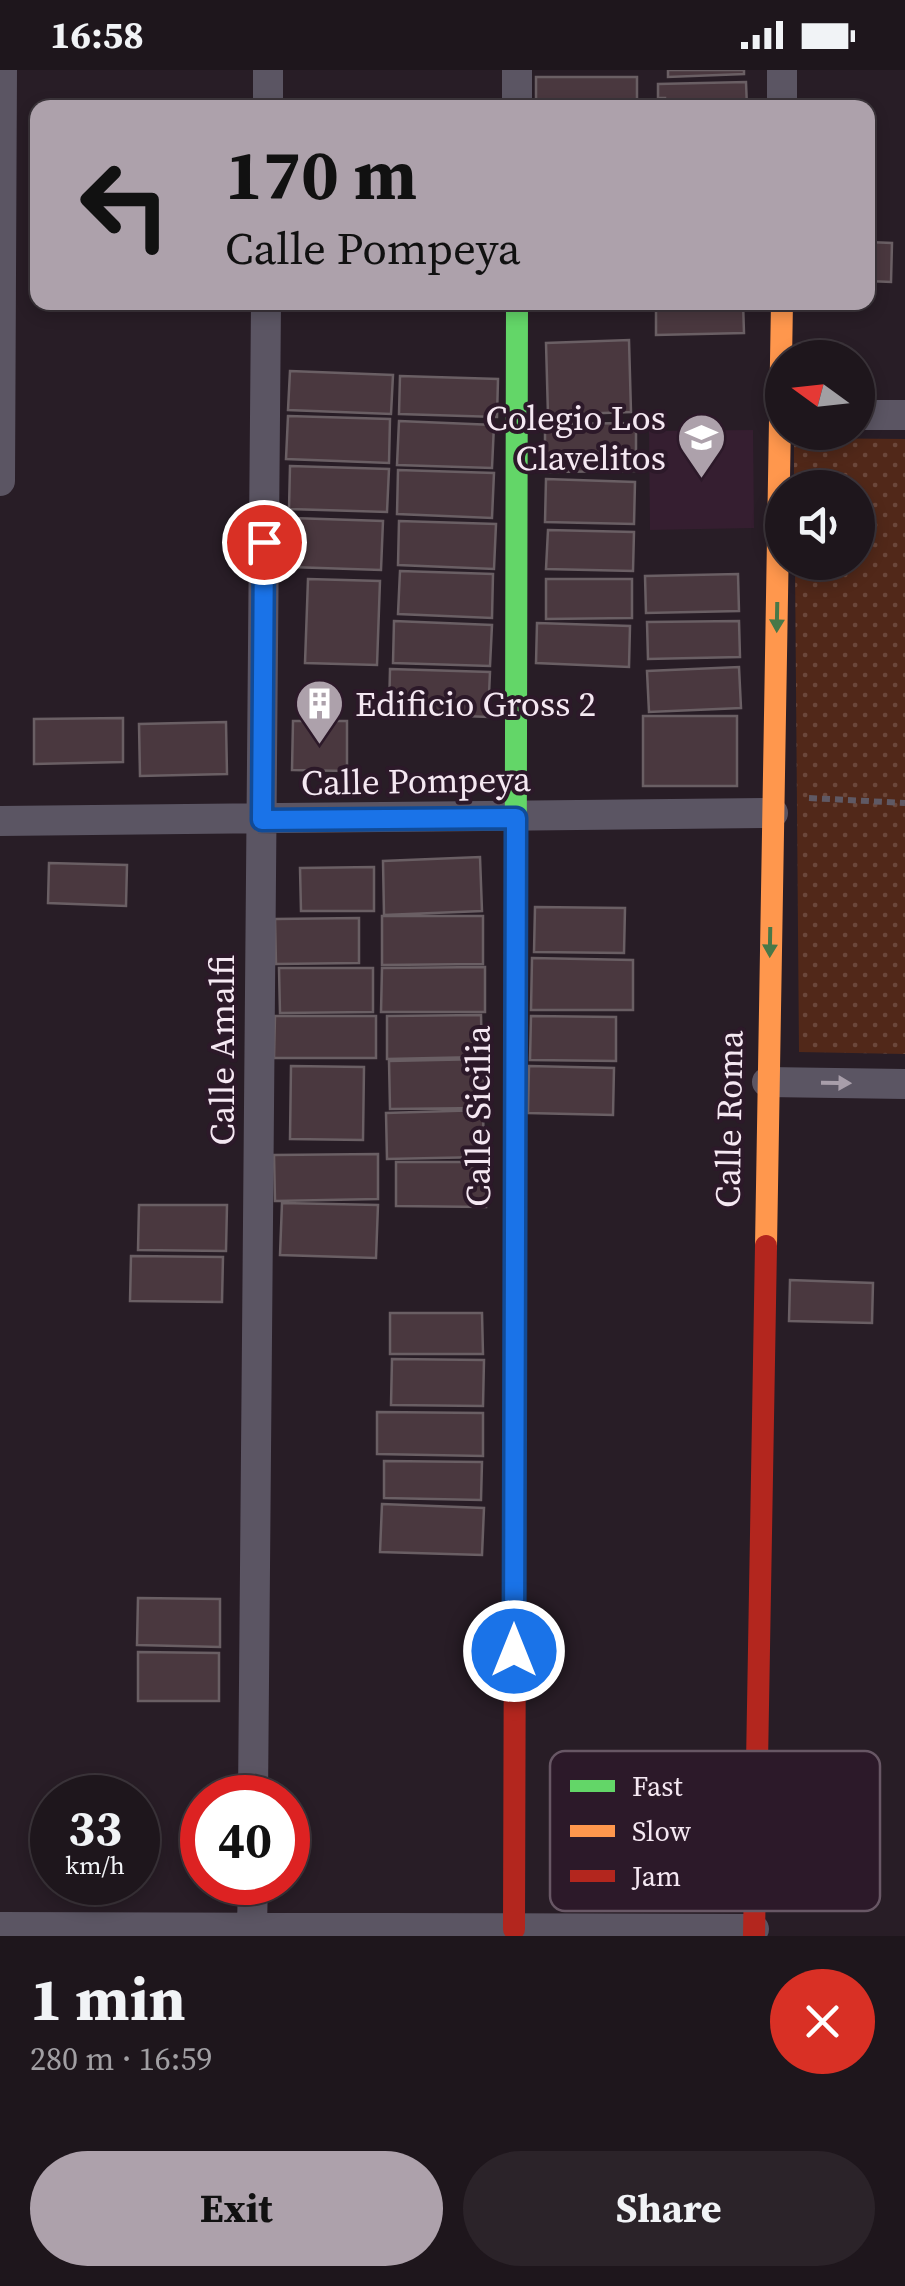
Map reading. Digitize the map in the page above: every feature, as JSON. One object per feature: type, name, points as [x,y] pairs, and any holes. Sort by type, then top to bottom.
[{"type":"street","points":[[0,481],[2,70]]},
{"type":"street","points":[[268,70],[268,100]]},
{"type":"street","points":[[517,100],[518,70]]},
{"type":"street","points":[[782,70],[782,100]]},
{"type":"street","name":"Calle Amalfi","points":[[254,1775],[266,310]]},
{"type":"street","name":"Calle Sicilia","points":[[514,1929],[517,310]]},
{"type":"street","name":"Calle Roma","points":[[782,310],[782,340]]},
{"type":"street","points":[[875,415],[905,415]]},
{"type":"street","name":"Calle Roma","points":[[757,1751],[781,450]]},
{"type":"street","name":"Calle Pompeya","points":[[0,822],[516,818],[773,804]]},
{"type":"street","points":[[768,1082],[905,1084]]},
{"type":"street","points":[[252,1905],[252,1926]]},
{"type":"street","points":[[0,1926],[754,1932]]},
{"type":"path","points":[[773,804],[905,803]]},
{"type":"shaded area","name":"Colegio Los Clavelitos","points":[[753,430],[754,528],[650,530],[649,431]]},
{"type":"shaded area","points":[[875,439],[905,439],[905,1054],[799,1052],[795,580],[875,580],[875,470],[794,470],[794,450],[875,450]]},
{"type":"building","points":[[668,70],[744,70],[744,74],[668,77]]},
{"type":"building","points":[[536,77],[637,77],[637,100],[536,100]]},
{"type":"building","points":[[746,82],[747,100],[665,100],[658,98],[658,84]]},
{"type":"building","points":[[875,242],[892,243],[891,282],[875,281]]},
{"type":"building","points":[[656,310],[743,310],[744,333],[656,335]]},
{"type":"building","points":[[629,340],[631,412],[548,415],[546,343]]},
{"type":"building","points":[[290,371],[393,375],[391,414],[288,410]]},
{"type":"building","points":[[400,376],[498,379],[497,417],[399,414]]},
{"type":"building","points":[[288,416],[390,419],[389,463],[286,459]]},
{"type":"building","points":[[399,421],[494,425],[492,468],[397,465]]},
{"type":"building","points":[[636,423],[636,471],[545,472],[545,424]]},
{"type":"building","points":[[290,466],[389,469],[387,512],[289,509]]},
{"type":"building","points":[[398,470],[494,473],[492,518],[397,514]]},
{"type":"building","points":[[546,479],[635,482],[634,524],[545,522]]},
{"type":"building","points":[[292,518],[383,521],[381,570],[290,567]]},
{"type":"building","points":[[399,521],[496,524],[494,569],[398,565]]},
{"type":"building","points":[[548,530],[634,532],[633,571],[546,569]]},
{"type":"building","points":[[400,571],[493,574],[492,618],[398,614]]},
{"type":"building","points":[[738,574],[739,611],[646,613],[645,576]]},
{"type":"building","points":[[308,579],[380,581],[377,665],[305,663]]},
{"type":"building","points":[[546,579],[632,579],[632,618],[546,619]]},
{"type":"building","points":[[394,621],[492,625],[490,666],[393,663]]},
{"type":"building","points":[[739,621],[740,657],[648,659],[647,622]]},
{"type":"building","points":[[537,623],[630,626],[629,667],[536,663]]},
{"type":"building","points":[[739,667],[741,708],[649,712],[647,671]]},
{"type":"building","points":[[390,669],[490,672],[488,717],[389,713]]},
{"type":"building","points":[[643,716],[737,716],[737,786],[643,786]]},
{"type":"building","points":[[123,718],[123,762],[34,764],[34,719]]},
{"type":"building","name":"Edificio Gross 2","points":[[293,721],[347,721],[347,771],[292,770]]},
{"type":"building","points":[[226,722],[227,774],[140,776],[139,724]]},
{"type":"building","points":[[480,857],[482,911],[384,915],[383,861]]},
{"type":"building","points":[[49,863],[127,865],[126,906],[48,903]]},
{"type":"building","points":[[374,867],[374,911],[301,911],[300,868]]},
{"type":"building","points":[[535,907],[625,908],[624,953],[534,952]]},
{"type":"building","points":[[382,916],[483,916],[483,964],[382,965]]},
{"type":"building","points":[[359,918],[359,963],[276,964],[275,919]]},
{"type":"building","points":[[532,958],[633,960],[633,1010],[531,1010]]},
{"type":"building","points":[[485,967],[485,1012],[381,1012],[382,968]]},
{"type":"building","points":[[279,968],[373,968],[373,1012],[280,1013]]},
{"type":"building","points":[[481,1015],[482,1057],[387,1059],[387,1016]]},
{"type":"building","points":[[275,1016],[376,1016],[376,1058],[274,1058]]},
{"type":"building","points":[[531,1016],[616,1017],[616,1061],[530,1060]]},
{"type":"building","points":[[484,1059],[484,1108],[390,1109],[389,1061]]},
{"type":"building","points":[[291,1066],[364,1067],[363,1140],[290,1139]]},
{"type":"building","points":[[529,1066],[614,1068],[613,1115],[528,1113]]},
{"type":"building","points":[[483,1110],[484,1157],[387,1159],[386,1113]]},
{"type":"building","points":[[378,1154],[378,1199],[275,1201],[274,1155]]},
{"type":"building","points":[[396,1162],[486,1162],[486,1207],[396,1206]]},
{"type":"building","points":[[282,1203],[378,1205],[376,1258],[280,1255]]},
{"type":"building","points":[[139,1205],[227,1205],[226,1251],[138,1250]]},
{"type":"building","points":[[131,1256],[223,1257],[222,1302],[130,1301]]},
{"type":"building","points":[[790,1280],[873,1283],[872,1323],[789,1321]]},
{"type":"building","points":[[390,1313],[482,1313],[483,1354],[390,1354]]},
{"type":"building","points":[[392,1359],[484,1360],[483,1406],[391,1405]]},
{"type":"building","points":[[377,1412],[483,1413],[483,1456],[377,1454]]},
{"type":"building","points":[[384,1461],[482,1462],[481,1500],[384,1498]]},
{"type":"building","points":[[382,1504],[484,1508],[482,1555],[380,1552]]},
{"type":"building","points":[[138,1598],[220,1599],[220,1647],[137,1645]]},
{"type":"building","points":[[138,1652],[219,1653],[219,1701],[138,1701]]},
{"type":"traffic: fast","points":[[515,1170],[517,310]]},
{"type":"traffic: slow","points":[[766,1246],[782,310]]},
{"type":"traffic: slow","points":[[515,1170],[515,1587]]},
{"type":"traffic: jam","points":[[757,1751],[766,1246]]},
{"type":"traffic: jam","points":[[514,1929],[515,1587]]},
{"type":"traffic: jam","points":[[754,1911],[754,1936]]},
{"type":"place","name":"Colegio Los Clavelitos","points":[[701,480]]},
{"type":"place","name":"Edificio Gross 2","points":[[320,746]]},
{"type":"route","points":[[264,542],[262,820],[516,818],[514,1651]]}]
